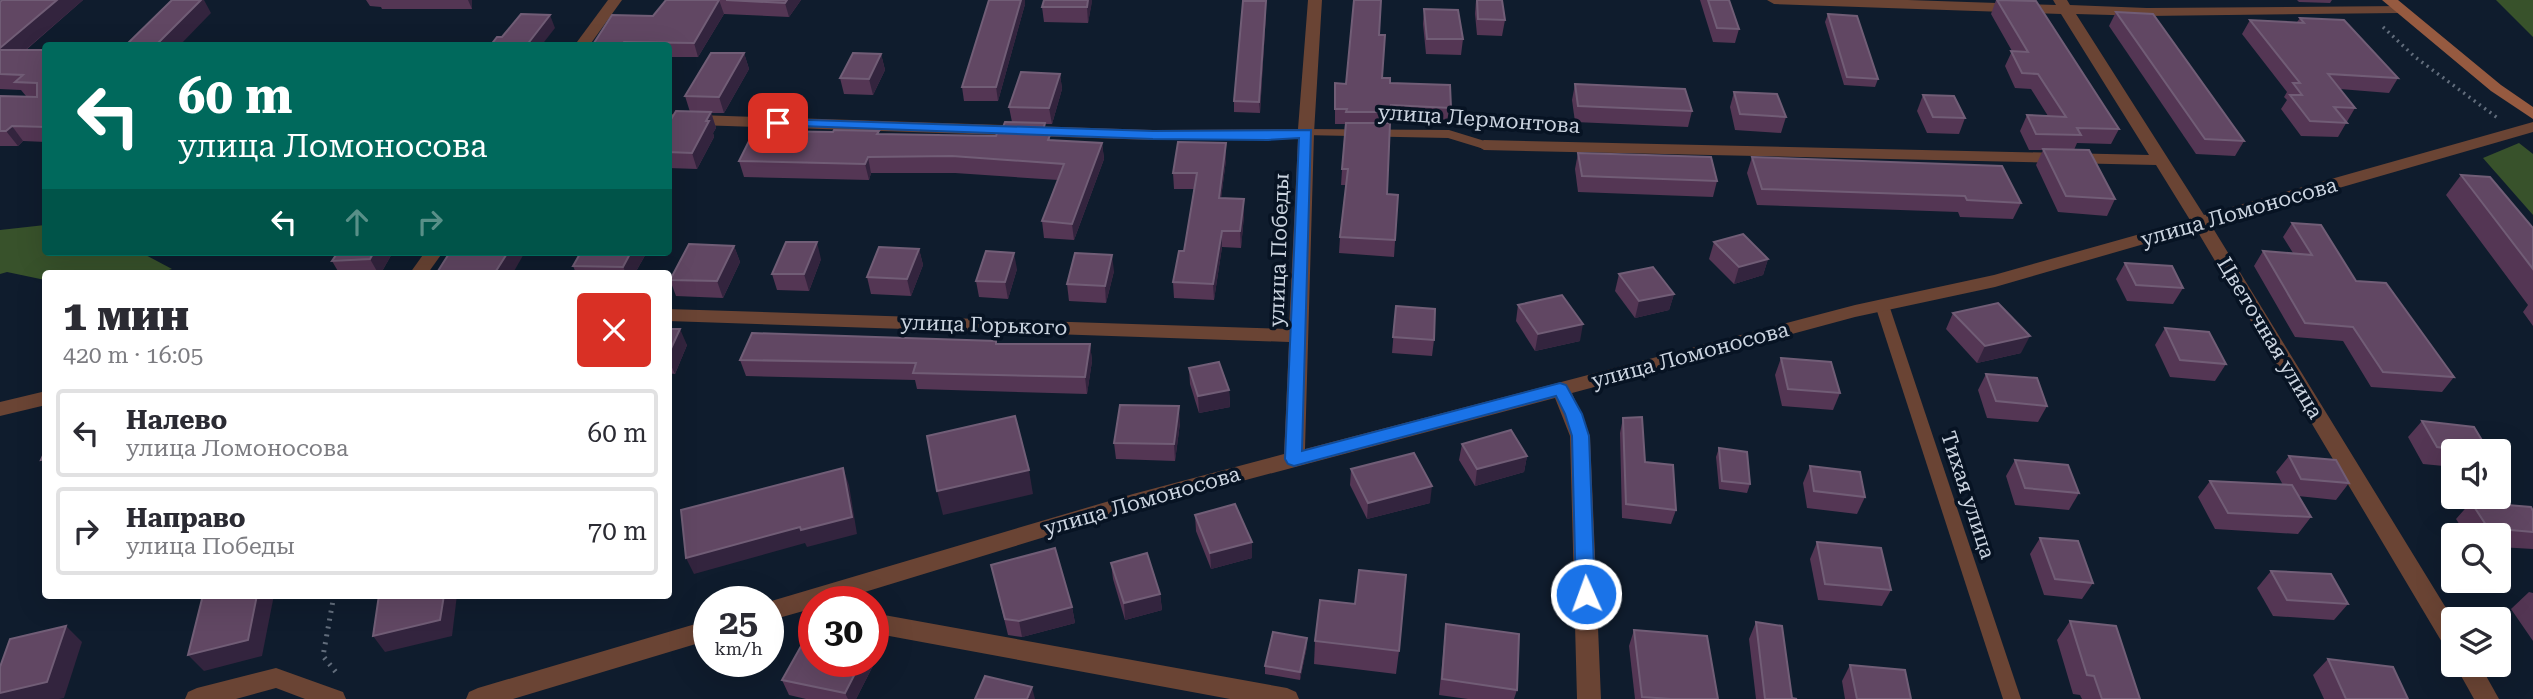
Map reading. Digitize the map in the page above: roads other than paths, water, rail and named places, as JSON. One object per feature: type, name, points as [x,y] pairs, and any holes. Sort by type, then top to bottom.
[{"type":"main road","points":[[2394,5],[2496,88],[2533,114]]},
{"type":"street","points":[[583,42],[615,0]]},
{"type":"street","name":"улица Победы","points":[[1294,459],[1306,133],[1315,0]]},
{"type":"street","points":[[1774,0],[2063,5],[2229,12],[2364,10],[2394,5]]},
{"type":"street","name":"Цветочная улица","points":[[2063,5],[2200,222],[2441,621]]},
{"type":"street","name":"улица Лермонтова","points":[[672,119],[1153,135],[1268,136],[1306,133]]},
{"type":"street","name":"улица Ломоносова","points":[[784,607],[1133,502],[1882,305],[1995,281],[2525,130]]},
{"type":"street","name":"улица Лермонтова","points":[[1484,145],[2161,160]]},
{"type":"street","name":"улица Горького","points":[[672,315],[1299,336]]},
{"type":"street","points":[[1560,389],[1573,414],[1580,436],[1589,699]]},
{"type":"street","points":[[0,409],[42,399]]},
{"type":"street","points":[[889,626],[1287,699]]},
{"type":"street","points":[[478,699],[693,635]]},
{"type":"street","points":[[2474,677],[2487,699]]},
{"type":"street","points":[[197,699],[276,678],[337,688]]},
{"type":"lane","name":"улица Лермонтова","points":[[1306,133],[1449,134],[1484,145]]},
{"type":"lane","name":"Тихая улица","points":[[1882,305],[2012,699]]}]
